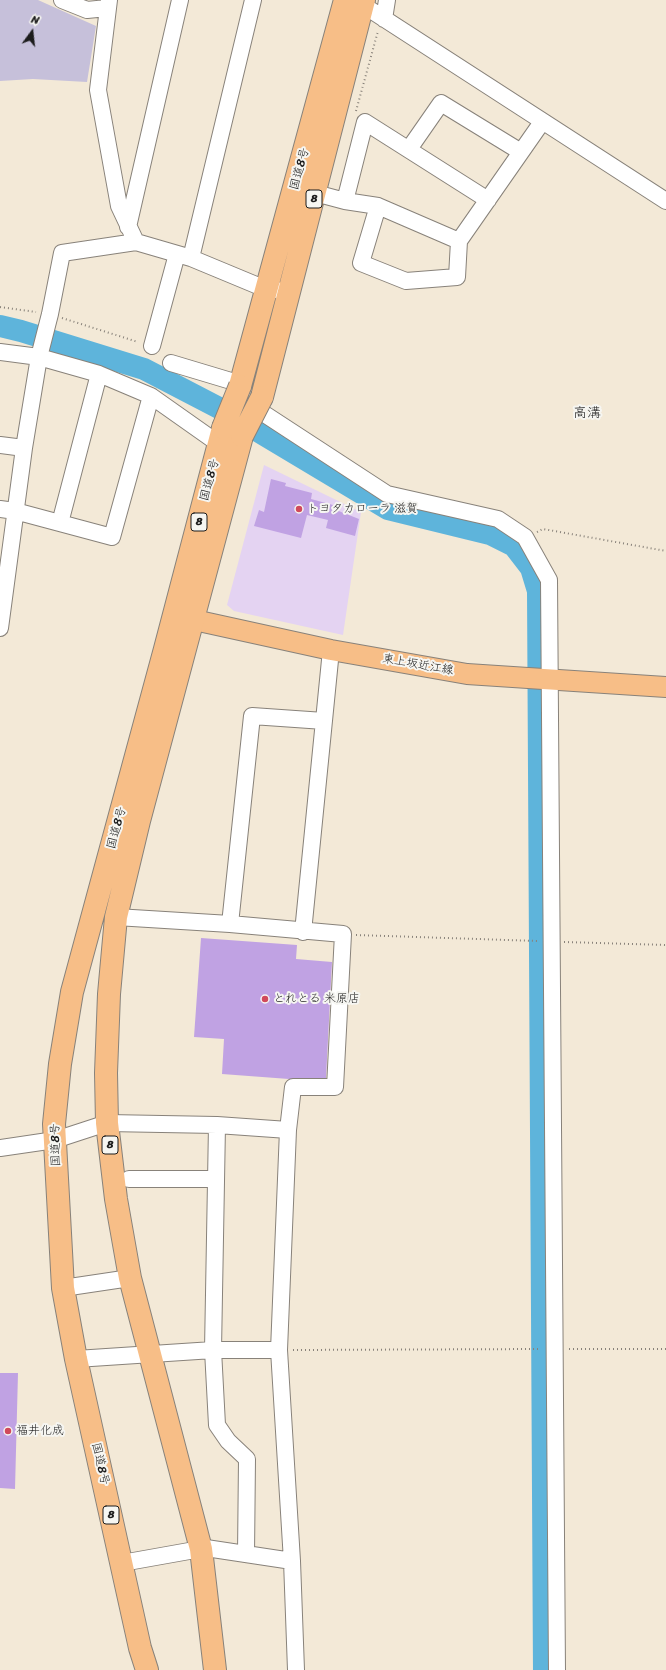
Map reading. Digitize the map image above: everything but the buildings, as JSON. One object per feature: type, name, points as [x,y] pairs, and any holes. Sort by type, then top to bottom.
[{"type":"highway","name":"国道8号","points":[[215,1670],[201,1549],[130,1278],[116,1198],[107,1123],[106,1073],[109,994],[116,917],[184,618],[228,436],[235,383],[278,291],[316,193],[357,2]]},
{"type":"highway","name":"国道8号","points":[[228,436],[264,406],[278,291],[357,2]]},
{"type":"highway","name":"国道8号","points":[[147,1670],[140,1648],[76,1359],[63,1288],[55,1140],[60,1064],[72,992],[184,618]]},
{"type":"main road","name":"東上坂近江線","points":[[184,618],[331,650],[467,674],[666,687]]},
{"type":"street","points":[[62,0],[87,10],[108,4],[98,90],[119,206],[136,242]]},
{"type":"street","points":[[128,227],[180,0]]},
{"type":"street","points":[[152,346],[184,256],[253,0]]},
{"type":"street","points":[[384,19],[387,0]]},
{"type":"street","points":[[357,2],[666,201]]},
{"type":"street","points":[[409,149],[441,103],[522,152]]},
{"type":"street","points":[[345,201],[365,122],[488,200]]},
{"type":"street","points":[[378,206],[361,263],[406,281],[457,277],[459,240],[542,122]]},
{"type":"street","points":[[316,193],[345,201],[378,206],[459,240]]},
{"type":"street","points":[[0,628],[8,510],[24,448],[40,354],[50,314],[62,253],[136,242],[184,256],[278,291]]},
{"type":"street","points":[[0,352],[40,354],[99,374],[151,396],[228,436]]},
{"type":"street","points":[[171,362],[235,383]]},
{"type":"street","points":[[60,523],[99,374]]},
{"type":"street","points":[[8,510],[112,537],[151,396]]},
{"type":"street","points":[[264,406],[387,494],[498,520],[525,537],[549,580],[542,679],[553,941],[554,1349],[557,1670]]},
{"type":"street","points":[[0,445],[24,448]]},
{"type":"street","points":[[303,932],[331,650]]},
{"type":"street","points":[[230,924],[252,716],[324,721]]},
{"type":"street","points":[[116,917],[230,924],[303,932],[343,934],[335,1087],[293,1087],[288,1130],[279,1350],[292,1561],[296,1670]]},
{"type":"street","points":[[0,1148],[55,1140],[107,1123],[217,1125],[288,1130]]},
{"type":"street","points":[[217,1125],[213,1350],[217,1425],[228,1441],[247,1459],[246,1554]]},
{"type":"street","points":[[129,1179],[216,1179]]},
{"type":"street","points":[[63,1288],[130,1278]]},
{"type":"street","points":[[76,1359],[213,1350],[279,1350]]},
{"type":"street","points":[[122,1563],[201,1549],[292,1561]]},
{"type":"path","points":[[0,307],[50,314],[152,346]]},
{"type":"path","points":[[525,537],[543,529],[666,551]]},
{"type":"path","points":[[343,934],[530,941]]},
{"type":"path","points":[[553,941],[666,945]]},
{"type":"path","points":[[554,1349],[666,1349]]},
{"type":"path","points":[[279,1350],[531,1350]]},
{"type":"shaded area","points":[[0,0],[38,0],[96,26],[87,82],[33,79],[0,81]]},
{"type":"shaded area","points":[[264,465],[361,512],[343,635],[234,611],[227,605]]},
{"type":"waterway","points":[[0,326],[21,331],[144,369],[221,409],[388,509],[490,534],[514,546],[531,568],[538,591],[544,1670]]},
{"type":"place","name":"トヨタカローラ 滋賀","points":[[299,509]]},
{"type":"place","name":"とれとる 米原店","points":[[265,999]]},
{"type":"place","name":"福井化成","points":[[8,1431]]},
{"type":"district","name":"高溝","points":[[587,413]]}]
